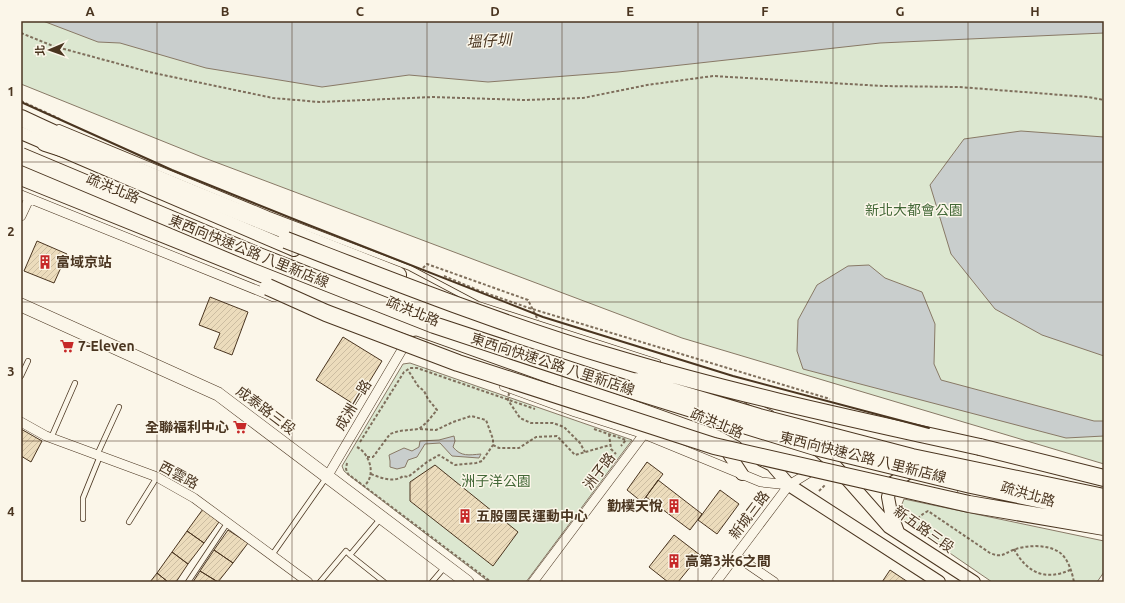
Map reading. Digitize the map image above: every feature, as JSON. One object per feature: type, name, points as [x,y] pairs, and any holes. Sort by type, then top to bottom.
[{"type":"highway","points":[[23,115],[137,169],[267,223],[417,282],[434,293],[452,309]]},
{"type":"highway","points":[[45,143],[91,158],[286,240],[466,309],[616,358],[764,399],[973,446],[1104,478]]},
{"type":"highway","name":"東西向快速公路 八里新店線","points":[[21,145],[150,201],[444,318],[646,383],[759,417],[912,457],[1104,497]]},
{"type":"highway","name":"東西向快速公路 八里新店線","points":[[21,156],[259,256],[449,330],[640,393],[815,447],[971,485],[1104,513]]},
{"type":"highway","points":[[21,177],[26,191],[268,287],[326,314],[458,363],[714,446],[969,504],[1104,527]]},
{"type":"highway","points":[[26,191],[413,328]]},
{"type":"main road","name":"成泰路三段","points":[[21,304],[218,394],[467,582]]},
{"type":"street","name":"疏洪北路","points":[[21,133],[312,258],[469,316],[783,420],[830,460]]},
{"type":"street","name":"疏洪北路","points":[[21,166],[413,328],[718,437],[772,465],[789,485],[830,460],[854,453],[908,473],[1020,508],[1104,532]]},
{"type":"street","points":[[21,216],[26,191],[403,348],[575,412],[644,434],[761,482],[789,485],[939,582]]},
{"type":"street","name":"成洲一路","points":[[327,476],[403,348]]},
{"type":"street","name":"西雲路","points":[[21,422],[51,438],[157,477],[194,498],[308,582]]},
{"type":"street","name":"洲子路","points":[[533,582],[644,434]]},
{"type":"street","points":[[718,437],[742,474]]},
{"type":"street","name":"新五路三段","points":[[830,460],[889,527],[974,582]]},
{"type":"street","points":[[898,532],[888,497],[892,483],[908,473]]},
{"type":"street","name":"新城三路","points":[[716,582],[789,485]]},
{"type":"street","points":[[736,556],[774,582]]},
{"type":"lane","points":[[52,124],[269,214],[410,268],[478,304],[667,365]]},
{"type":"lane","points":[[21,376],[28,361]]},
{"type":"lane","name":"疏洪北路","points":[[705,378],[783,420]]},
{"type":"lane","points":[[51,438],[75,384]]},
{"type":"lane","points":[[83,519],[83,498],[98,455],[118,407]]},
{"type":"lane","points":[[272,555],[327,476]]},
{"type":"lane","points":[[129,522],[157,477]]},
{"type":"lane","points":[[350,555],[381,518]]},
{"type":"lane","points":[[188,582],[228,522]]},
{"type":"lane","points":[[320,582],[346,551],[384,582]]},
{"type":"lane","points":[[432,582],[446,566]]},
{"type":"path","points":[[21,33],[53,46],[149,72],[273,98],[318,102],[433,97],[524,100],[583,98],[647,85],[713,76],[883,86],[959,86],[1081,96],[1104,100]]},
{"type":"path","points":[[21,101],[62,120]]},
{"type":"path","points":[[416,265],[424,268]]},
{"type":"path","points":[[438,274],[480,291],[529,308],[836,401]]},
{"type":"path","points":[[354,452],[401,376],[410,368],[417,368],[535,409]]},
{"type":"path","points":[[408,370],[418,386],[424,391],[428,399],[437,410],[419,429]]},
{"type":"path","points":[[367,457],[373,457],[390,434],[399,431],[419,429],[436,430],[471,416],[486,420],[493,438],[493,445],[482,461],[476,463],[455,465],[439,456],[427,462],[408,477],[403,476],[399,479],[391,479],[382,478],[371,474]]},
{"type":"path","points":[[588,427],[626,440]]},
{"type":"path","points":[[609,434],[611,449],[616,454]]},
{"type":"path","points":[[493,445],[499,448],[519,448],[536,437],[556,436],[575,455],[610,445]]},
{"type":"path","points":[[357,447],[363,450],[367,457],[371,474],[369,482],[365,486]]},
{"type":"path","points":[[348,462],[346,469],[348,474],[491,582]]},
{"type":"path","points":[[910,526],[928,511],[990,553],[997,556],[1014,550],[1037,546],[1049,548],[1059,552],[1065,559],[1074,582]]},
{"type":"path","points":[[1014,550],[1020,560],[1027,567],[1038,573],[1049,576],[1070,570]]},
{"type":"green space","name":"新北大都會公園","points":[[21,21],[1104,21],[1104,464],[682,338],[202,157],[21,84]]},
{"type":"green space","name":"洲子洋公園","points":[[410,363],[632,440],[526,582],[489,582],[344,471],[342,466],[403,364]]},
{"type":"green space","points":[[904,499],[1104,541],[1104,572],[1097,582],[992,582],[906,523],[900,509]]},
{"type":"water","name":"塭仔圳","points":[[43,21],[1104,21],[1104,33],[880,43],[618,72],[488,82],[409,75],[322,87],[206,68],[120,43],[98,42]]},
{"type":"water","points":[[1021,131],[1104,137],[1104,356],[1042,335],[995,309],[951,254],[930,185],[964,139]]},
{"type":"water","points":[[869,265],[885,278],[922,292],[935,324],[934,364],[941,380],[1094,421],[1104,421],[1104,436],[1066,438],[803,369],[797,351],[798,320],[817,285],[848,266]]},
{"type":"water","points":[[454,436],[455,441],[453,447],[456,450],[466,455],[481,454],[479,458],[452,456],[440,443],[425,444],[417,457],[408,460],[405,467],[397,469],[390,467],[389,455],[404,448],[412,451],[419,447],[420,441],[439,440]]},
{"type":"building","name":"富域京站","points":[[37,241],[67,254],[54,283],[24,271]]},
{"type":"building","points":[[210,297],[248,312],[232,355],[214,348],[220,333],[199,325]]},
{"type":"building","points":[[343,337],[382,361],[355,405],[316,380]]},
{"type":"building","points":[[21,429],[42,441],[31,462],[21,456]]},
{"type":"building","name":"勤樸天悅","points":[[647,462],[663,474],[642,502],[627,490]]},
{"type":"building","name":"五股國民運動中心","points":[[435,465],[518,532],[493,566],[410,501],[410,482]]},
{"type":"building","name":"勤樸天悅","points":[[658,480],[702,514],[690,530],[646,497]]},
{"type":"building","name":"勤樸天悅","points":[[720,490],[739,504],[717,534],[698,520]]},
{"type":"building","points":[[203,509],[219,522],[204,543],[187,531]]},
{"type":"building","points":[[228,530],[248,543],[233,563],[214,550]]},
{"type":"building","points":[[187,531],[204,543],[188,564],[172,552]]},
{"type":"building","name":"高第3米6之間","points":[[674,535],[700,555],[678,582],[668,582],[649,567]]},
{"type":"building","points":[[214,550],[233,563],[218,582],[200,571]]},
{"type":"building","points":[[172,552],[188,564],[176,582],[168,582],[157,573]]},
{"type":"building","points":[[890,570],[908,582],[882,582]]},
{"type":"building","points":[[200,571],[218,582],[193,582]]},
{"type":"building","points":[[157,573],[168,582],[150,582]]},
{"type":"wall","points":[[21,102],[172,170],[543,317],[733,376],[929,428]]},
{"type":"place","name":"富域京站","points":[[45,262]]},
{"type":"place","name":"7-Eleven","points":[[67,346]]},
{"type":"place","name":"全聯福利中心","points":[[240,427]]},
{"type":"place","name":"勤樸天悅","points":[[674,506]]},
{"type":"place","name":"五股國民運動中心","points":[[465,516]]},
{"type":"place","name":"高第3米6之間","points":[[674,561]]}]
